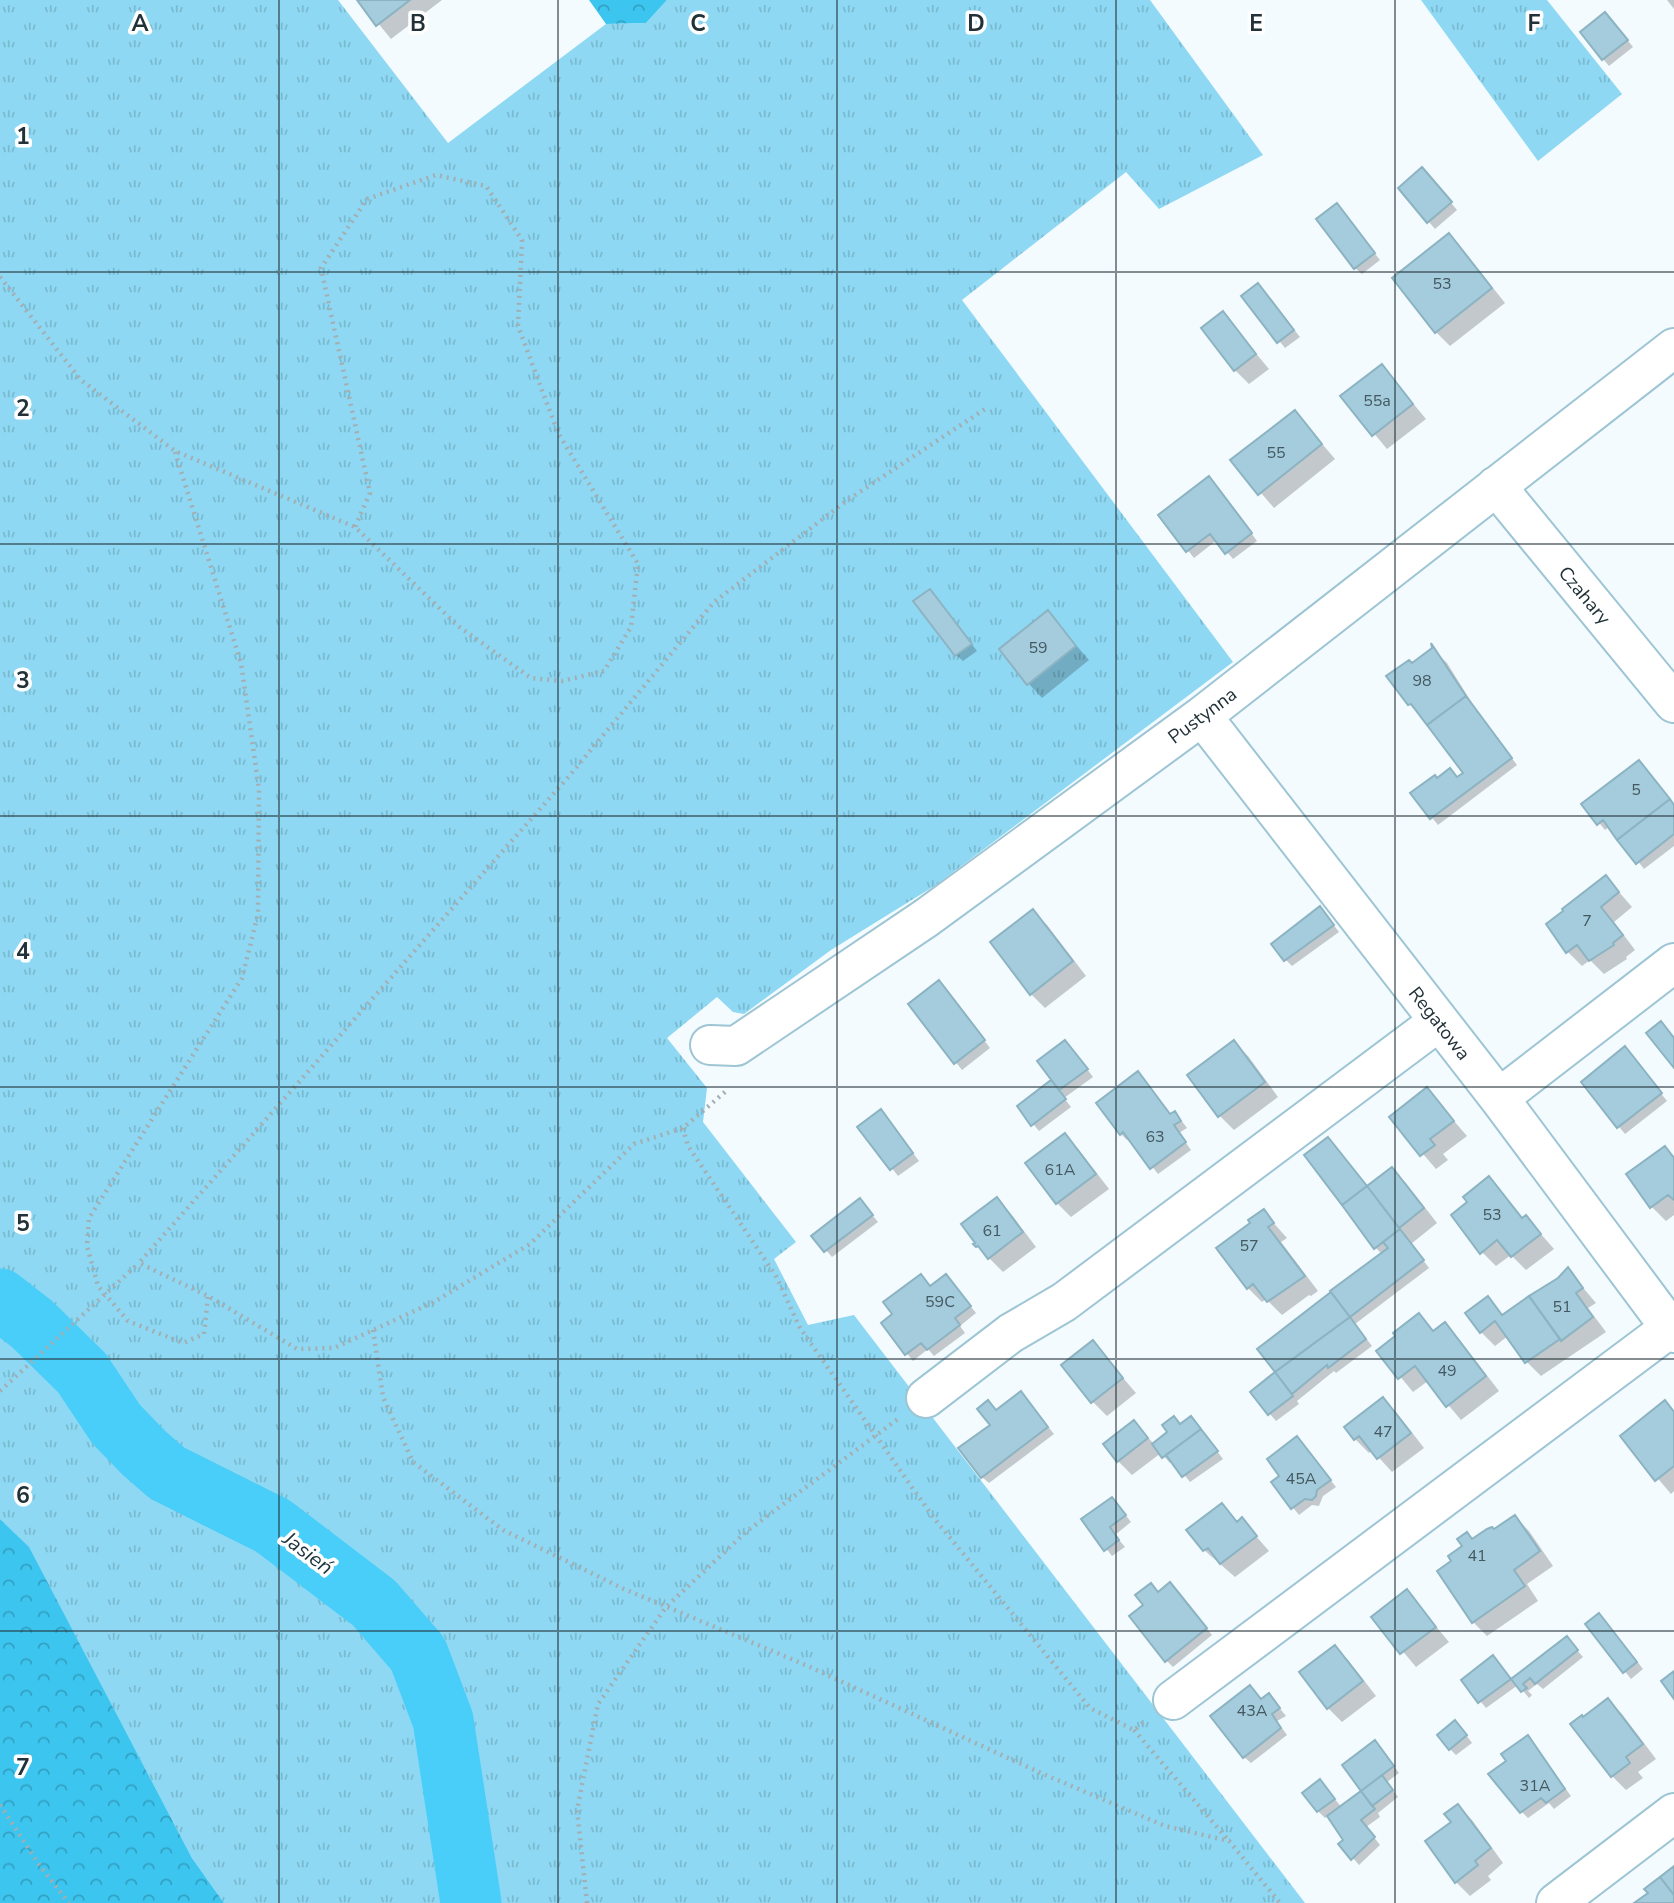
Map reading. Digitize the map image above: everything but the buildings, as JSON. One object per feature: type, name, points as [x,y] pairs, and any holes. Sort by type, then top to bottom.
[{"type":"street","name":"Pustynna","points":[[710,1045],[736,1046],[926,918],[1202,716],[1674,348]]},
{"type":"street","name":"Czahary","points":[[1496,486],[1674,703]]},
{"type":"street","name":"Regatowa","points":[[1202,716],[1499,1098],[1672,1330]]},
{"type":"street","points":[[1499,1098],[1674,963]]},
{"type":"street","points":[[926,1398],[1011,1333],[1065,1302],[1438,1022]]},
{"type":"street","points":[[1173,1700],[1672,1330]]},
{"type":"street","points":[[1556,1903],[1674,1813]]},
{"type":"path","points":[[0,277],[81,380],[175,451],[355,527],[458,626],[531,678],[562,681],[604,671],[631,627],[638,564],[558,433],[518,326],[522,240],[486,186],[436,175],[367,199],[321,268],[370,493],[355,527]]},
{"type":"path","points":[[0,1391],[139,1262],[570,775],[713,602],[849,499],[988,407]]},
{"type":"path","points":[[175,451],[241,663],[260,789],[258,914],[242,978],[89,1218],[87,1246],[98,1286],[128,1321],[183,1343],[204,1334],[208,1296]]},
{"type":"path","points":[[139,1262],[208,1296],[297,1349],[334,1348],[434,1302],[530,1244],[634,1144],[683,1128],[725,1092]]},
{"type":"path","points":[[683,1128],[688,1146],[776,1276],[800,1328],[933,1517],[1090,1707],[1134,1730],[1280,1903]]},
{"type":"path","points":[[373,1331],[383,1397],[413,1462],[503,1530],[624,1589],[801,1663],[1041,1773],[1165,1826],[1228,1841]]},
{"type":"path","points":[[587,1903],[577,1810],[598,1704],[666,1607],[747,1531],[875,1436]]},
{"type":"path","points":[[1134,1730],[1173,1700]]},
{"type":"path","points":[[0,1805],[40,1866],[69,1903]]},
{"type":"green space","points":[[0,0],[338,0],[448,143],[606,24],[646,23],[667,0],[1150,0],[1263,155],[1159,209],[1126,172],[962,300],[1233,662],[936,885],[831,950],[744,1014],[733,1012],[717,997],[667,1038],[707,1088],[703,1122],[796,1242],[774,1259],[808,1325],[854,1315],[1305,1903],[224,1903],[192,1858],[29,1548],[0,1519]]},
{"type":"green space","points":[[589,0],[667,0],[646,23],[606,24]]},
{"type":"green space","points":[[1421,0],[1547,0],[1622,94],[1538,161]]},
{"type":"green space","points":[[0,1519],[29,1547],[192,1858],[224,1903],[0,1903]]},
{"type":"waterway","name":"Jasień","points":[[0,1299],[32,1324],[82,1373],[116,1424],[167,1473],[273,1526],[374,1603],[418,1654],[443,1720],[471,1903]]}]
